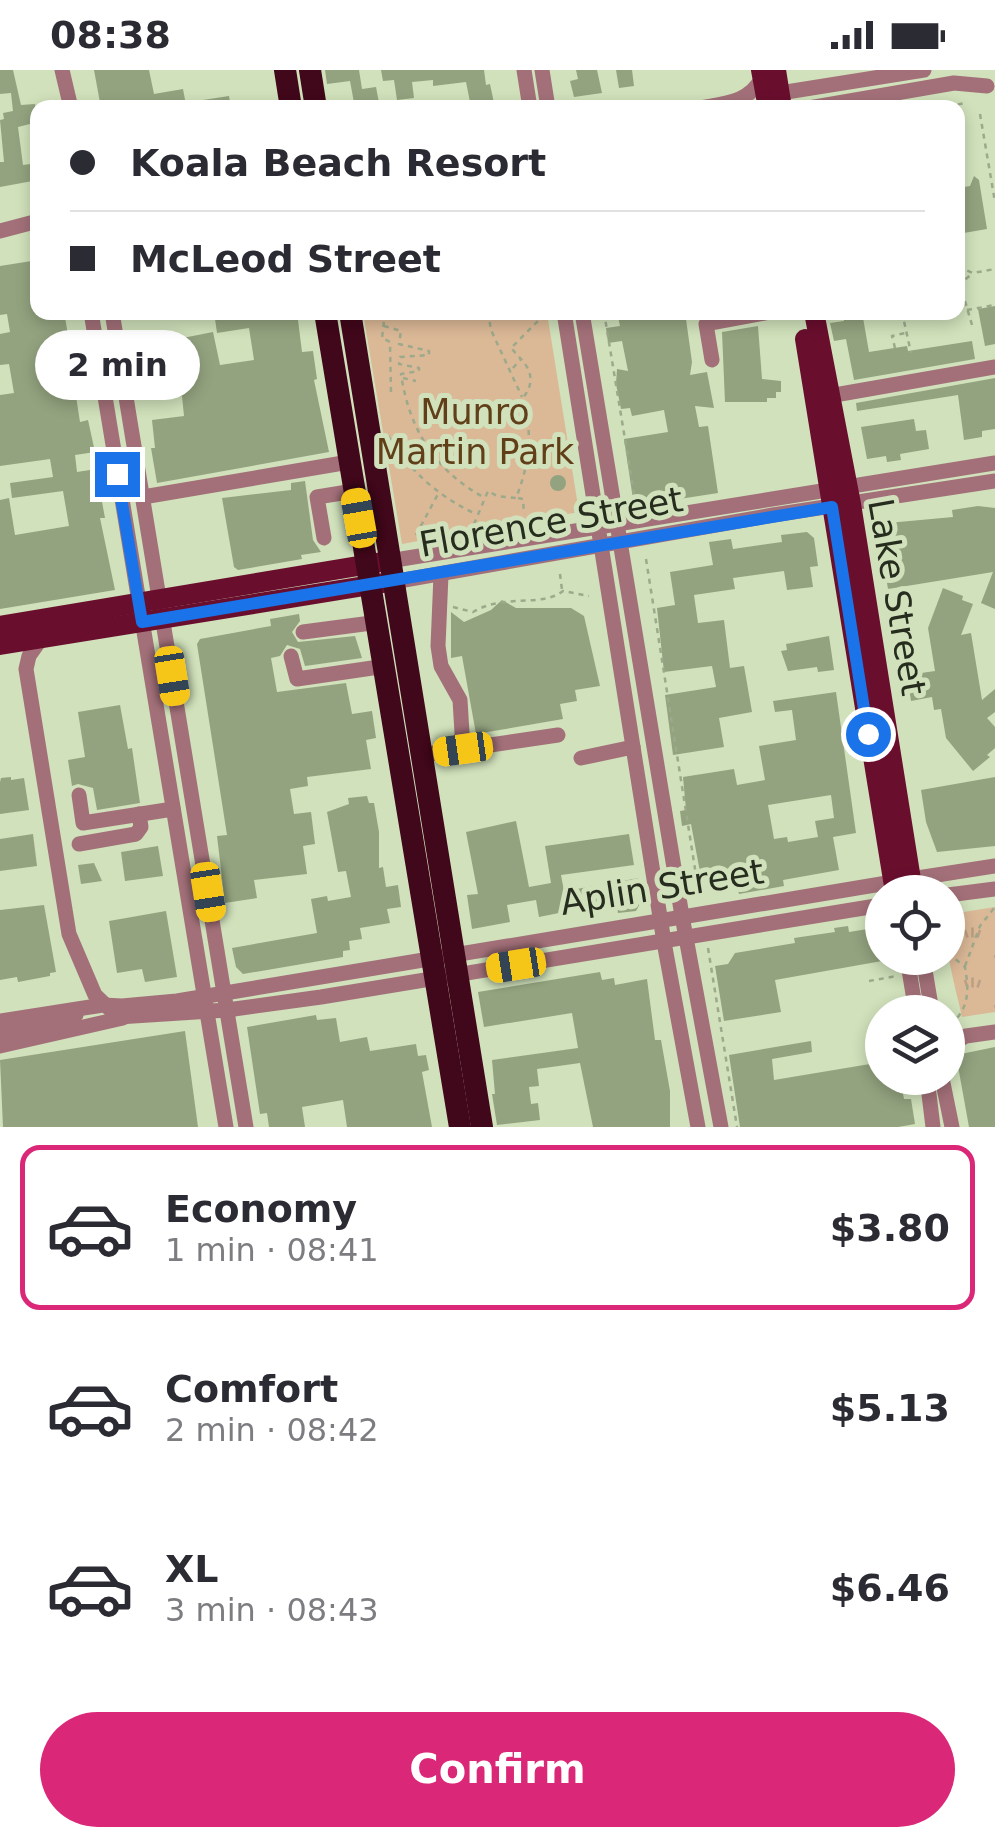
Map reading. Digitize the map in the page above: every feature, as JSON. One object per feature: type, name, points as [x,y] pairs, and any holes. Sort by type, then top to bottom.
[{"type":"highway","points":[[286,70],[291,100]]},
{"type":"highway","points":[[310,70],[315,100]]},
{"type":"highway","points":[[326,320],[354,491],[381,573],[379,622],[386,666],[422,755],[431,885]]},
{"type":"highway","points":[[351,320],[381,573],[455,1032],[460,1127]]},
{"type":"highway","points":[[455,1032],[482,1127]]},
{"type":"main road","points":[[767,72],[775,100]]},
{"type":"main road","name":"Lake Street","points":[[803,320],[839,497],[901,875]]},
{"type":"main road","name":"Lake Street","points":[[815,320],[829,396],[839,497]]},
{"type":"main road","name":"Florence Street","points":[[0,626],[151,611],[381,573]]},
{"type":"main road","name":"Florence Street","points":[[0,645],[151,611]]},
{"type":"street","points":[[524,70],[529,100]]},
{"type":"street","points":[[542,70],[547,100]]},
{"type":"street","points":[[787,100],[830,85],[924,70]]},
{"type":"street","points":[[977,70],[992,90]]},
{"type":"street","points":[[739,100],[746,97],[767,72]]},
{"type":"street","points":[[856,100],[954,84],[992,90]]},
{"type":"street","points":[[828,100],[824,96],[830,85]]},
{"type":"street","points":[[93,320],[224,992],[246,1127]]},
{"type":"street","points":[[113,320],[142,498],[172,809],[226,1127]]},
{"type":"street","points":[[565,320],[664,942],[698,1127]]},
{"type":"street","points":[[583,320],[721,1127]]},
{"type":"street","points":[[712,360],[706,324],[727,320]]},
{"type":"street","points":[[829,396],[995,367]]},
{"type":"street","points":[[142,498],[350,462]]},
{"type":"street","name":"Florence Street","points":[[381,573],[440,575],[601,548],[995,463]]},
{"type":"street","points":[[592,482],[603,484],[611,478]]},
{"type":"street","name":"Florence Street","points":[[381,573],[618,524],[995,481]]},
{"type":"street","points":[[324,538],[317,498],[354,491]]},
{"type":"street","points":[[440,575],[438,646],[441,666],[460,700],[463,749]]},
{"type":"street","points":[[614,626],[620,619],[629,618],[635,625]]},
{"type":"street","points":[[304,632],[379,622]]},
{"type":"street","points":[[41,638],[26,669],[67,925],[81,967],[116,1020]]},
{"type":"street","points":[[0,645],[26,669]]},
{"type":"street","points":[[291,656],[297,678],[386,666]]},
{"type":"street","points":[[422,755],[558,736]]},
{"type":"street","points":[[582,758],[634,747]]},
{"type":"street","points":[[79,796],[84,824],[172,809]]},
{"type":"street","points":[[79,844],[136,834],[141,827],[140,814]]},
{"type":"street","points":[[654,866],[672,868],[674,862]]},
{"type":"street","name":"Aplin Street","points":[[954,875],[995,866]]},
{"type":"street","points":[[965,892],[995,888]]},
{"type":"street","name":"Aplin Street","points":[[0,1021],[101,1002],[205,1004],[227,1010],[682,916],[865,891]]},
{"type":"street","name":"Aplin Street","points":[[116,1020],[205,1004],[224,992],[664,942],[865,908]]},
{"type":"street","points":[[11,1044],[101,1002]]},
{"type":"street","points":[[52,1023],[116,1020]]},
{"type":"street","points":[[11,1044],[116,1020]]},
{"type":"street","points":[[965,1037],[995,1032]]},
{"type":"street","points":[[928,1095],[929,1124],[943,1116],[951,1124]]},
{"type":"street","points":[[945,1095],[951,1124]]},
{"type":"path","points":[[980,114],[995,202]]},
{"type":"path","points":[[965,268],[974,273]]},
{"type":"path","points":[[965,280],[974,273],[995,269]]},
{"type":"path","points":[[966,310],[995,304]]},
{"type":"path","points":[[965,306],[972,325]]},
{"type":"path","points":[[385,320],[382,338],[390,342],[391,394]]},
{"type":"path","points":[[489,320],[528,420],[529,448],[516,498]]},
{"type":"path","points":[[522,399],[532,379],[531,369],[511,348],[539,320]]},
{"type":"path","points":[[605,320],[636,506]]},
{"type":"path","points":[[904,320],[910,353]]},
{"type":"path","points":[[384,326],[400,330],[399,344],[429,350],[429,354],[400,357],[399,364],[419,368],[401,374],[409,416],[430,452],[459,482],[485,498]]},
{"type":"path","points":[[895,348],[892,336],[906,333]]},
{"type":"path","points":[[511,370],[522,360]]},
{"type":"path","points":[[402,377],[416,381]]},
{"type":"path","points":[[388,436],[416,474],[439,493],[478,514]]},
{"type":"path","points":[[474,524],[488,491],[523,499],[524,514]]},
{"type":"path","points":[[416,535],[439,493]]},
{"type":"path","points":[[575,508],[575,515]]},
{"type":"path","points":[[646,559],[699,894]]},
{"type":"path","points":[[560,574],[562,592]]},
{"type":"path","points":[[452,607],[473,612],[490,602],[552,600],[562,592],[588,596]]},
{"type":"path","points":[[965,1005],[965,967],[980,926],[995,907]]},
{"type":"path","points":[[708,946],[736,1127]]},
{"type":"path","points":[[869,981],[884,975]]},
{"type":"green space","name":"Munro Martin Park","points":[[364,320],[548,320],[579,512],[402,544]]},
{"type":"green space","points":[[995,907],[995,1012],[965,1017],[965,995],[957,995],[952,975],[965,975],[965,912]]},
{"type":"building","points":[[0,70],[13,70],[21,105],[30,104],[30,124],[18,127],[23,165],[30,164],[30,181],[0,187],[0,162],[4,162],[0,120],[4,119],[3,113],[13,111],[11,93],[0,94]]},
{"type":"building","points":[[94,70],[149,70],[154,94],[183,89],[185,100],[100,100]]},
{"type":"building","points":[[325,70],[359,70],[362,89],[376,87],[378,100],[354,100],[350,81],[327,84]]},
{"type":"building","points":[[381,70],[484,70],[493,100],[470,100],[466,82],[433,86],[433,80],[412,82],[414,98],[397,100],[394,80],[383,81]]},
{"type":"building","points":[[576,70],[597,70],[602,93],[574,97],[570,81],[578,79]]},
{"type":"building","points":[[616,70],[632,70],[634,86],[619,88]]},
{"type":"building","points":[[974,176],[979,180],[987,229],[965,233],[965,187],[970,186]]},
{"type":"building","points":[[30,261],[30,320],[65,320],[71,354],[65,355],[71,390],[75,390],[80,422],[88,420],[95,452],[75,455],[77,472],[96,469],[105,518],[100,518],[115,590],[0,609],[0,500],[9,498],[15,535],[69,526],[63,491],[12,498],[10,483],[53,477],[50,459],[0,466],[0,395],[14,393],[9,364],[0,365],[0,334],[10,332],[7,314],[0,315],[0,266]]},
{"type":"building","points":[[995,306],[995,344],[985,346],[978,309]]},
{"type":"building","points":[[215,320],[298,320],[302,352],[313,351],[317,379],[314,380],[329,452],[157,483],[151,448],[155,448],[152,420],[184,416],[182,396],[159,400],[154,370],[142,372],[137,347],[213,332],[220,365],[254,360],[249,328],[217,333]]},
{"type":"building","points":[[619,320],[686,320],[690,375],[707,372],[714,408],[695,406],[699,427],[708,426],[718,493],[634,506],[624,439],[668,432],[664,410],[632,416],[630,408],[621,409],[617,369],[628,371],[622,341],[608,343],[606,328],[620,326]]},
{"type":"building","points":[[863,320],[869,352],[907,346],[908,351],[972,341],[975,359],[854,380],[846,339],[834,341],[830,323]]},
{"type":"building","points":[[758,326],[762,379],[781,381],[781,392],[776,392],[776,398],[767,398],[767,402],[725,402],[722,332]]},
{"type":"building","points":[[995,378],[995,429],[982,431],[982,437],[964,440],[958,395],[857,411],[856,403]]},
{"type":"building","points":[[914,419],[916,431],[926,430],[929,449],[900,454],[901,460],[887,462],[886,456],[867,459],[861,427]]},
{"type":"building","points":[[558,475],[566,483],[558,491],[550,483]]},
{"type":"building","points":[[305,481],[313,540],[321,552],[301,555],[302,559],[238,570],[234,567],[222,498],[291,490],[291,483]]},
{"type":"building","points":[[995,508],[995,609],[981,603],[993,572],[888,589],[877,524],[953,517],[952,510]]},
{"type":"building","points":[[807,532],[814,538],[818,566],[810,567],[813,587],[787,590],[784,571],[733,578],[735,589],[694,595],[698,623],[724,620],[730,668],[744,666],[752,712],[719,718],[724,747],[673,755],[665,695],[716,687],[712,666],[664,672],[657,608],[675,605],[670,572],[713,565],[709,542],[731,539],[733,549],[782,542],[781,535]]},
{"type":"building","points":[[943,588],[973,604],[961,635],[971,633],[982,700],[995,689],[995,712],[987,718],[995,727],[995,748],[973,771],[946,738],[941,709],[934,710],[932,697],[911,701],[907,675],[935,671],[928,628]]},
{"type":"building","points":[[502,600],[516,608],[571,608],[584,616],[600,686],[575,690],[577,701],[560,704],[563,719],[476,734],[462,656],[451,658],[451,612],[464,622],[491,610]]},
{"type":"building","points":[[299,614],[300,621],[292,632],[298,642],[355,636],[362,658],[305,666],[300,649],[287,645],[280,656],[271,658],[277,692],[346,683],[352,714],[372,711],[376,738],[366,740],[371,769],[307,777],[308,786],[290,789],[294,814],[311,812],[315,844],[303,846],[307,874],[254,880],[257,898],[225,903],[217,836],[227,835],[197,644],[200,639],[271,626],[270,619]]},
{"type":"building","points":[[829,636],[834,670],[818,672],[817,667],[788,671],[781,651],[787,650],[786,644]]},
{"type":"building","points":[[836,692],[856,833],[833,837],[839,870],[783,880],[784,886],[739,894],[737,886],[703,888],[691,824],[682,826],[680,811],[686,810],[683,777],[734,769],[737,785],[765,780],[759,746],[796,740],[792,710],[775,712],[773,701]],"holes":[[[831,795],[834,818],[815,821],[818,837],[788,842],[787,837],[774,839],[768,805]]]},
{"type":"building","points":[[120,705],[128,749],[132,748],[140,803],[97,810],[93,788],[72,786],[68,760],[85,757],[78,712]]},
{"type":"building","points":[[995,777],[995,846],[937,852],[926,822],[921,790]]},
{"type":"building","points":[[1,778],[24,778],[29,810],[0,814]]},
{"type":"building","points":[[367,796],[369,803],[374,803],[379,832],[379,868],[383,867],[386,887],[398,885],[401,907],[387,909],[390,923],[360,928],[362,939],[349,941],[350,950],[343,951],[343,957],[243,974],[236,967],[232,948],[317,933],[311,899],[351,897],[346,871],[338,872],[327,812],[349,804],[348,798]]},
{"type":"building","points":[[516,821],[529,887],[551,883],[545,846],[629,834],[634,865],[561,875],[564,891],[595,886],[599,905],[539,917],[536,900],[507,905],[510,922],[472,929],[467,895],[478,894],[466,832]]},
{"type":"building","points":[[33,834],[37,866],[0,871],[0,839]]},
{"type":"building","points":[[158,846],[163,876],[125,881],[121,852]]},
{"type":"building","points":[[94,863],[102,881],[81,884],[78,865]]},
{"type":"building","points":[[638,878],[641,902],[636,911],[618,913],[613,883]]},
{"type":"building","points":[[44,905],[56,972],[18,982],[17,977],[0,980],[0,910]]},
{"type":"building","points":[[166,911],[177,977],[145,982],[142,969],[117,973],[109,921]]},
{"type":"building","points":[[848,926],[849,932],[865,929],[865,964],[775,980],[781,1012],[724,1021],[715,966],[728,964],[735,953],[795,943],[794,938],[835,932],[834,928]]},
{"type":"building","points":[[600,972],[602,980],[614,978],[615,985],[647,979],[655,1040],[661,1040],[670,1091],[670,1127],[593,1127],[580,1063],[537,1069],[539,1086],[529,1087],[531,1104],[538,1103],[540,1120],[497,1125],[492,1060],[578,1048],[572,1013],[484,1027],[478,992]]},
{"type":"building","points":[[316,1015],[317,1020],[336,1018],[340,1042],[367,1037],[370,1051],[416,1044],[418,1056],[426,1055],[429,1070],[422,1072],[432,1127],[347,1127],[343,1100],[302,1107],[305,1127],[269,1127],[267,1113],[260,1114],[247,1027]]},
{"type":"building","points":[[185,1031],[198,1127],[3,1127],[0,1060]]},
{"type":"building","points":[[811,1041],[812,1052],[772,1059],[774,1080],[865,1065],[865,1095],[903,1095],[904,1099],[911,1099],[915,1124],[740,1127],[729,1055]]},
{"type":"building","points":[[995,1047],[995,1127],[969,1127],[963,1095],[965,1053]]},
{"type":"route","points":[[117,474],[142,622],[832,507],[868,734]]}]
